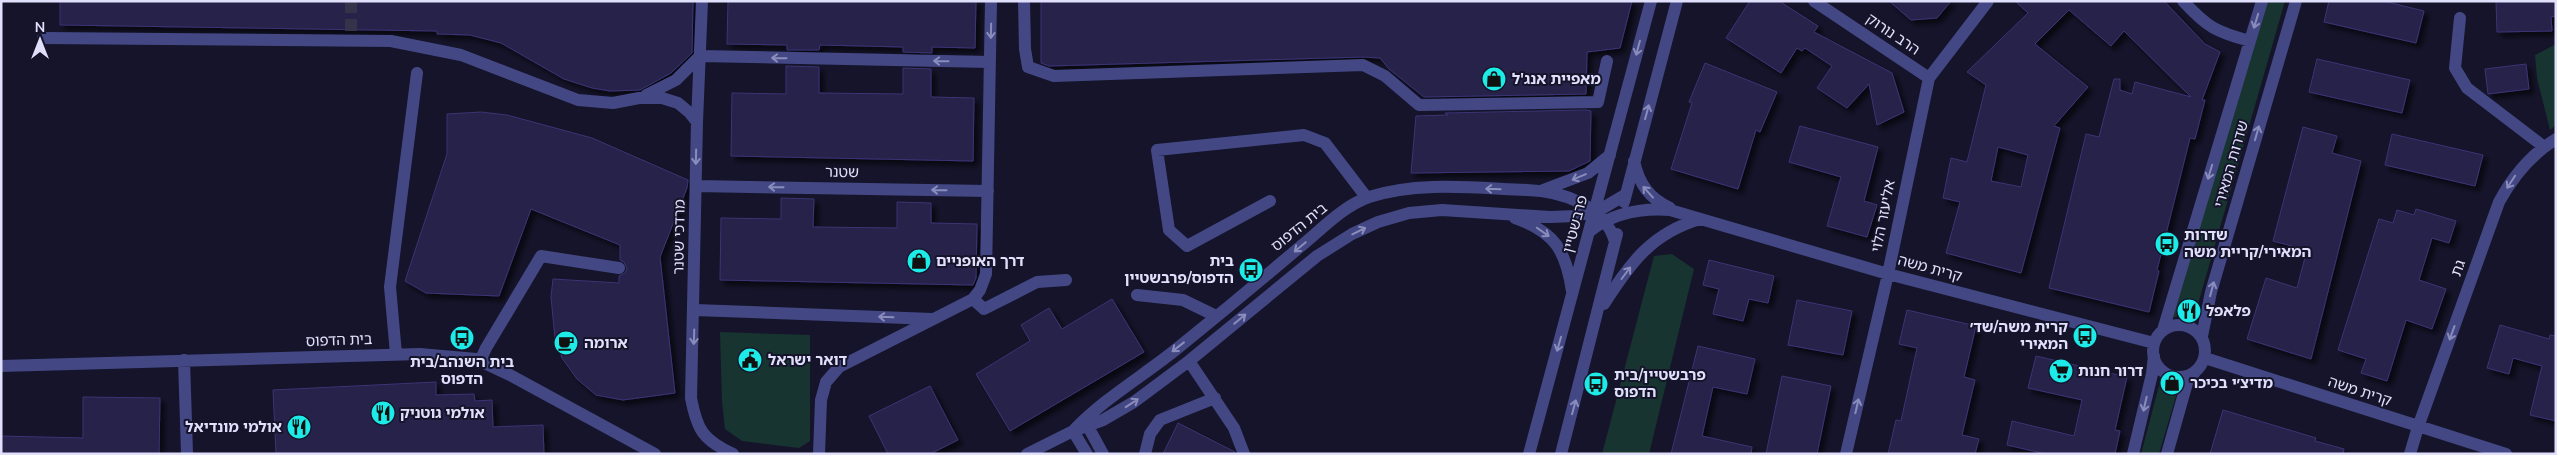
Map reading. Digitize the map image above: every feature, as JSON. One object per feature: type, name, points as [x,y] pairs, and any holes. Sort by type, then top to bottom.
[{"type":"street","name":"מרדכי שטנר","points":[[702,1],[697,122],[695,310],[691,398],[695,418],[702,433],[718,447],[733,454]]},
{"type":"street","points":[[819,454],[821,400],[826,382],[840,367],[973,299],[980,290],[986,274],[991,1]]},
{"type":"street","points":[[1024,1],[1025,49],[1028,67],[1054,76],[1363,65],[1385,76],[1420,105],[1598,102],[1607,61]]},
{"type":"street","name":"פרבשטיין","points":[[1528,454],[1651,1]]},
{"type":"street","points":[[1561,454],[1599,313],[1634,159],[1677,1]]},
{"type":"street","name":"הרב נורוק","points":[[1814,1],[1929,78]]},
{"type":"street","name":"אליעזר הלוי","points":[[1846,454],[1888,274],[1929,78],[1988,1]]},
{"type":"street","points":[[2183,1],[2202,22],[2220,33],[2250,41]]},
{"type":"street","name":"שדרות המאירי","points":[[2163,330],[2262,1]]},
{"type":"street","name":"שדרות המאירי","points":[[2202,336],[2211,292],[2296,1]]},
{"type":"street","points":[[2460,18],[2455,68],[2467,88],[2543,146]]},
{"type":"street","points":[[43,38],[351,36],[392,41],[461,55],[578,100],[613,103],[639,98],[662,98],[678,103],[697,122]]},
{"type":"street","points":[[639,98],[676,80],[700,56],[990,62]]},
{"type":"street","points":[[396,354],[390,287],[417,73]]},
{"type":"street","points":[[1270,201],[1186,246],[1169,230],[1157,150],[1304,135],[1325,143],[1367,198]]},
{"type":"street","name":"גת","points":[[2410,454],[2418,427],[2500,202],[2510,182],[2524,164],[2543,146],[2556,139]]},
{"type":"street","points":[[1542,191],[1588,174],[1610,155]]},
{"type":"street","points":[[1634,159],[1638,178],[1646,191],[1660,203],[1679,212]]},
{"type":"street","name":"שטנר","points":[[696,186],[988,191]]},
{"type":"street","name":"בית הדפוס","points":[[1087,423],[1334,219],[1367,198],[1419,188],[1542,191],[1565,197],[1594,211],[1606,221],[1615,242]]},
{"type":"street","name":"בית הדפוס","points":[[1027,454],[1087,423],[1134,402],[1189,361],[1317,256],[1352,234],[1378,222],[1409,213],[1442,210],[1499,212],[1550,217],[1576,216],[1594,211],[1625,195]]},
{"type":"street","name":"קרית משה","points":[[1590,231],[1621,214],[1647,210],[1679,212],[1888,274],[2154,343]]},
{"type":"street","points":[[1499,212],[1535,227],[1556,243],[1567,263],[1572,297]]},
{"type":"street","points":[[1599,313],[1627,271],[1652,242],[1680,225],[1700,219]]},
{"type":"street","points":[[480,362],[486,348],[541,256],[619,268]]},
{"type":"street","points":[[973,299],[984,308],[1037,282],[1066,280]]},
{"type":"street","points":[[1137,295],[1183,300],[1216,316]]},
{"type":"street","points":[[695,310],[934,319]]},
{"type":"street","points":[[2133,454],[2152,374],[2154,343],[2163,330],[2179,324],[2188,325],[2202,336],[2205,345],[2205,358],[2188,383],[2167,454]]},
{"type":"street","name":"בית הדפוס","points":[[1,366],[396,354],[420,354],[480,362],[510,375],[655,454]]},
{"type":"street","points":[[2154,356],[2157,365],[2171,376],[2189,375],[2197,370]]},
{"type":"street","name":"קרית משה","points":[[2205,358],[2506,454]]},
{"type":"street","points":[[184,360],[187,454]]},
{"type":"street","points":[[1189,361],[1234,428],[1244,454]]},
{"type":"street","points":[[1145,454],[1150,434],[1160,420],[1215,398]]},
{"type":"street","points":[[1087,423],[1102,454]]},
{"type":"street","points":[[1074,431],[1087,454]]},
{"type":"green space","points":[[2267,1],[2285,1],[2194,318],[2181,315],[2170,319]]},
{"type":"green space","points":[[2556,44],[2556,125],[2550,130],[2537,78],[2535,55]]},
{"type":"green space","points":[[1672,254],[1694,269],[1649,454],[1602,454],[1654,256]]},
{"type":"green space","points":[[720,332],[810,335],[810,441],[799,448],[742,441],[725,429],[722,402]]},
{"type":"green space","points":[[2161,378],[2179,386],[2159,454],[2141,454]]},
{"type":"building","points":[[60,1],[693,1],[692,53],[671,73],[640,90],[610,91],[592,88],[564,79],[501,43],[470,35],[437,34],[437,31],[60,25]]},
{"type":"building","points":[[728,1],[976,1],[975,48],[932,47],[932,53],[903,52],[903,47],[820,45],[819,50],[787,50],[787,45],[727,44]]},
{"type":"building","name":"מאפיית אנג'ל","points":[[1041,1],[1632,1],[1620,48],[1587,52],[1586,94],[1424,97],[1389,69],[1380,58],[1049,66],[1041,63]]},
{"type":"building","points":[[1750,1],[1779,1],[1818,26],[1814,32],[1892,73],[1904,112],[1877,125],[1869,84],[1847,108],[1817,88],[1832,66],[1805,48],[1802,51],[1797,48],[1781,73],[1726,38]]},
{"type":"building","points":[[1889,1],[1951,1],[1937,18],[1911,20]]},
{"type":"building","points":[[2015,1],[2164,1],[2205,44],[2220,52],[2202,100],[2205,100],[2195,139],[2190,138],[2157,270],[2159,271],[2149,312],[2049,288],[2086,134],[2099,137],[2114,79],[2120,79],[2120,90],[2132,94],[2135,82],[2191,97],[2124,31],[2111,46],[2069,10],[2035,44],[2088,87],[2054,126],[2060,128],[2021,273],[1946,253],[1960,202],[1943,198],[1951,158],[1967,162],[1986,85],[1967,72],[2028,13]],"holes":[[[1998,147],[2028,155],[2021,187],[1991,181]]]},
{"type":"building","points":[[2329,1],[2383,1],[2424,11],[2416,43],[2324,22]]},
{"type":"building","points":[[2496,1],[2556,1],[2556,16],[2551,17],[2552,31],[2497,32]]},
{"type":"building","points":[[2317,59],[2410,80],[2402,113],[2309,92]]},
{"type":"building","points":[[1705,63],[1777,92],[1760,132],[1756,130],[1738,189],[1671,169],[1692,103],[1689,102]]},
{"type":"building","points":[[2526,64],[2529,89],[2488,94],[2485,69]]},
{"type":"building","points":[[786,66],[819,67],[819,93],[903,94],[903,68],[931,69],[931,97],[974,98],[973,161],[731,156],[732,93],[786,94]]},
{"type":"building","points":[[1591,111],[1590,161],[1569,171],[1411,173],[1416,116],[1448,115],[1445,113]]},
{"type":"building","points":[[481,112],[507,115],[592,138],[688,180],[687,188],[660,257],[675,393],[623,400],[596,395],[577,379],[562,358],[555,338],[551,297],[553,279],[619,283],[619,276],[625,273],[627,269],[624,262],[620,260],[620,245],[531,209],[499,296],[426,293],[405,281],[447,154],[447,114]]},
{"type":"building","points":[[1800,126],[1878,147],[1864,201],[1877,205],[1867,237],[1827,226],[1841,177],[1789,162]]},
{"type":"building","points":[[2303,127],[2337,136],[2332,153],[2361,161],[2311,359],[2247,339],[2266,278],[2297,288],[2307,250],[2273,241]]},
{"type":"building","points":[[2392,134],[2483,155],[2475,186],[2385,165]]},
{"type":"building","points":[[781,198],[814,199],[813,227],[897,228],[897,202],[931,203],[931,223],[977,224],[976,278],[973,285],[720,280],[721,218],[781,219]]},
{"type":"building","points":[[2416,209],[2456,221],[2449,243],[2432,238],[2419,280],[2446,289],[2432,329],[2406,320],[2387,381],[2361,373],[2366,359],[2338,350],[2379,219],[2393,223],[2397,210],[2414,215]]},
{"type":"building","points":[[1709,260],[1774,276],[1768,303],[1749,299],[1743,321],[1713,314],[1719,289],[1703,285]]},
{"type":"building","points":[[1112,299],[1144,352],[1010,431],[976,374],[1030,341],[1021,325],[1049,308],[1062,329]]},
{"type":"building","points":[[1797,300],[1852,311],[1843,355],[1788,345]]},
{"type":"building","points":[[1907,310],[1976,326],[1964,377],[1975,380],[1962,435],[1979,439],[1975,454],[1888,454],[1896,420],[1901,421],[1917,348],[1899,344]]},
{"type":"building","points":[[2500,325],[2549,339],[2550,335],[2556,336],[2556,421],[2530,415],[2542,366],[2513,358],[2509,374],[2487,368]]},
{"type":"building","points":[[1698,346],[1755,359],[1747,394],[1713,387],[1702,436],[1752,447],[1751,454],[1671,454]]},
{"type":"building","points":[[2036,356],[2127,377],[2115,430],[2120,431],[2115,454],[2046,454],[2007,445],[2012,421],[2074,436],[2082,400],[2028,388]]},
{"type":"building","points":[[1782,376],[1831,386],[1817,454],[1766,454]]},
{"type":"building","name":"אולמי גוטניק","points":[[436,382],[436,395],[474,394],[475,401],[492,400],[493,427],[543,425],[544,454],[276,454],[273,390]]},
{"type":"building","points":[[930,386],[958,440],[930,454],[888,454],[869,416]]},
{"type":"building","points":[[83,397],[160,398],[159,454],[1,454],[1,436],[83,438]]},
{"type":"building","points":[[2223,410],[2316,438],[2315,441],[2344,449],[2343,454],[2210,454]]},
{"type":"building","points":[[1178,423],[1235,452],[1235,454],[1163,454]]},
{"type":"tunnel","points":[[351,1],[351,32]]},
{"type":"place","name":"מאפיית אנג'ל","points":[[1494,79]]},
{"type":"place","name":"שדרות המאירי/קריית משה","points":[[2167,244]]},
{"type":"place","name":"דרך האופניים","points":[[919,261]]},
{"type":"place","name":"בית הדפוס/פרבשטיין","points":[[1251,270]]},
{"type":"place","name":"פלאפל","points":[[2189,311]]},
{"type":"place","name":"קרית משה/שד׳ המאירי","points":[[2085,336]]},
{"type":"place","name":"בית השנהב/בית הדפוס","points":[[462,338]]},
{"type":"place","name":"ארומה","points":[[566,343]]},
{"type":"place","name":"דואר ישראל","points":[[750,360]]},
{"type":"place","name":"דרור חנות","points":[[2061,371]]},
{"type":"place","name":"מדיצ׳י בכיכר","points":[[2172,383]]},
{"type":"place","name":"פרבשטיין/בית הדפוס","points":[[1596,384]]},
{"type":"place","name":"אולמי גוטניק","points":[[383,413]]},
{"type":"place","name":"אולמי מונדיאל","points":[[299,427]]}]
